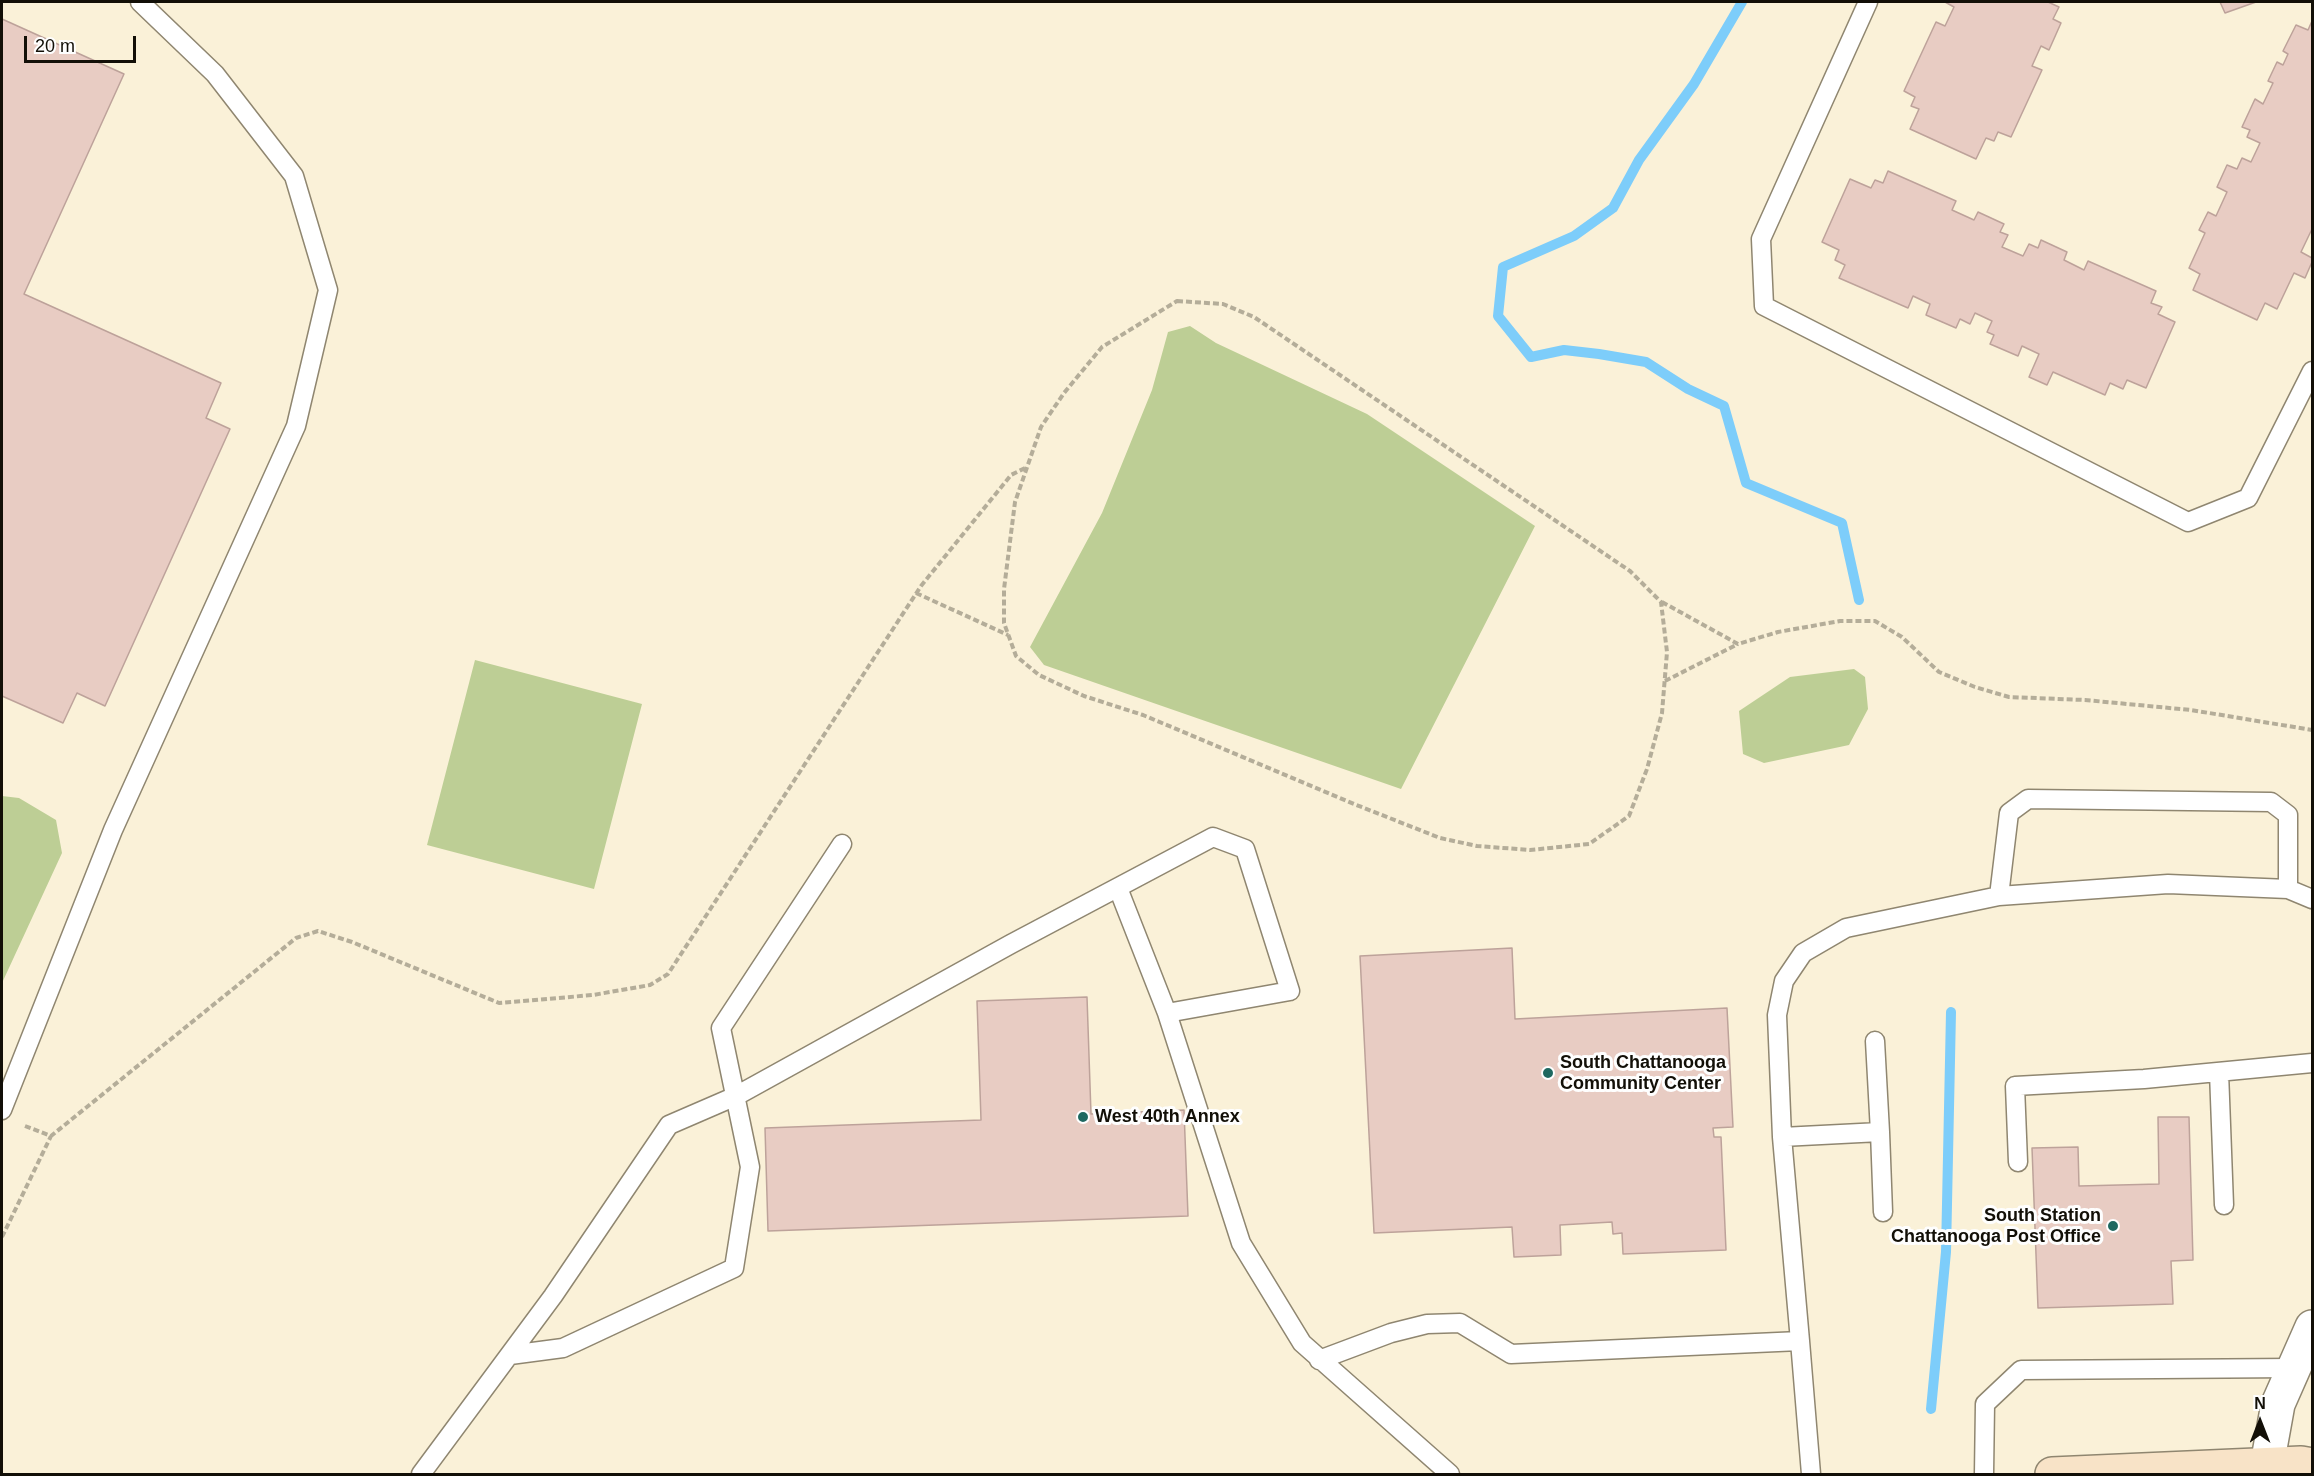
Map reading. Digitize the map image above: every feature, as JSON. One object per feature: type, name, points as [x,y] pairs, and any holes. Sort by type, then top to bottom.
[{"type":"main road","points":[[2052,1474],[2309,1463]]},
{"type":"street","points":[[2267,1465],[2278,1404],[2313,1327]]},
{"type":"lane","points":[[2,1110],[113,830],[296,426],[328,290],[294,176],[214,74],[140,2]]},
{"type":"lane","points":[[1868,2],[1761,239],[1764,306],[2188,522],[2248,498],[2313,371]]},
{"type":"lane","points":[[2000,896],[2009,813],[2028,799],[2271,802],[2288,815],[2288,889]]},
{"type":"lane","points":[[421,1474],[553,1296],[669,1125],[736,1096],[1011,944],[1213,837],[1245,849],[1290,991],[1167,1013]]},
{"type":"lane","points":[[510,1355],[563,1348],[734,1268],[750,1167],[721,1028],[842,844]]},
{"type":"lane","points":[[1811,1474],[1782,1137],[1777,1015],[1784,981],[1803,953],[1846,928],[2000,896],[2168,884],[2288,889],[2313,899]]},
{"type":"lane","points":[[1119,888],[1167,1013],[1241,1243],[1302,1343],[1450,1474]]},
{"type":"lane","points":[[1875,1041],[1883,1212]]},
{"type":"lane","points":[[2018,1162],[2015,1086],[2313,1063]]},
{"type":"lane","points":[[2219,1072],[2224,1205]]},
{"type":"lane","points":[[1782,1137],[1880,1132]]},
{"type":"lane","points":[[1319,1360],[1418,1326],[1460,1323],[1511,1354],[1800,1341]]},
{"type":"lane","points":[[1984,1474],[1985,1404],[2021,1370],[2294,1368]]},
{"type":"path","points":[[1661,602],[1667,652],[1662,713],[1647,769],[1629,816],[1589,844],[1530,850],[1477,846],[1440,838],[1143,715],[1084,696],[1039,675],[1016,656],[1005,623],[1006,578],[1015,502],[1041,428],[1064,393],[1102,347],[1177,301],[1223,304],[1254,317],[1630,571],[1661,602],[1738,644]]},
{"type":"path","points":[[2,1237],[51,1136],[296,938],[318,932],[352,942],[499,1003],[593,995],[650,985],[668,974],[916,593],[1011,475],[1028,467]]},
{"type":"path","points":[[916,593],[1009,635]]},
{"type":"path","points":[[1665,681],[1738,644],[1778,632],[1840,621],[1875,621],[1902,637],[1939,672],[1975,687],[2009,697],[2085,700],[2191,710],[2313,730]]},
{"type":"path","points":[[21,1124],[51,1136]]},
{"type":"green space","points":[[1190,326],[1216,343],[1367,414],[1535,526],[1401,789],[1044,665],[1030,647],[1102,513],[1152,390],[1168,332]]},
{"type":"green space","points":[[475,660],[642,704],[594,889],[427,845]]},
{"type":"green space","points":[[1854,669],[1865,677],[1868,709],[1849,745],[1764,763],[1743,754],[1739,711],[1790,677]]},
{"type":"green space","points":[[2,796],[19,798],[56,820],[62,853],[2,983]]},
{"type":"building","points":[[1945,2],[2048,2],[2059,7],[2053,19],[2061,23],[2049,50],[2041,46],[2032,66],[2042,70],[2011,137],[1998,132],[1994,141],[1986,138],[1976,159],[1910,129],[1919,109],[1911,106],[1915,97],[1904,91],[1936,22],[1945,26],[1954,7]]},
{"type":"building","points":[[2220,2],[2256,2],[2225,13]]},
{"type":"building","points":[[2,19],[124,74],[24,294],[221,383],[206,418],[230,429],[105,706],[77,693],[63,723],[2,696]]},
{"type":"building","points":[[2312,21],[2312,229],[2301,252],[2312,258],[2312,262],[2305,278],[2294,273],[2277,309],[2265,303],[2257,320],[2193,290],[2200,274],[2189,268],[2205,233],[2199,230],[2208,212],[2216,216],[2227,192],[2217,187],[2227,165],[2237,169],[2242,158],[2251,162],[2260,143],[2247,137],[2250,130],[2242,127],[2255,99],[2263,104],[2273,83],[2268,81],[2277,62],[2283,65],[2288,54],[2283,51],[2296,25],[2308,30]]},
{"type":"building","points":[[1888,171],[1956,201],[1952,210],[1974,220],[1978,212],[2004,224],[2000,232],[2008,235],[2002,247],[2023,256],[2029,244],[2038,248],[2041,240],[2067,252],[2064,260],[2084,270],[2088,261],[2156,291],[2151,303],[2162,307],[2158,314],[2175,322],[2146,388],[2127,380],[2123,389],[2110,383],[2105,395],[2053,372],[2047,385],[2029,377],[2039,354],[2022,346],[2018,356],[1990,344],[1994,335],[1987,332],[1992,321],[1975,313],[1970,324],[1960,319],[1956,328],[1926,315],[1930,304],[1913,296],[1908,308],[1839,278],[1845,265],[1835,260],[1839,250],[1822,242],[1850,179],[1871,188],[1875,180],[1883,183]]},
{"type":"building","name":"South Chattanooga Community Center","points":[[1512,948],[1515,1019],[1727,1008],[1733,1127],[1713,1128],[1714,1137],[1721,1137],[1726,1250],[1623,1254],[1622,1233],[1613,1234],[1612,1222],[1560,1225],[1561,1255],[1514,1257],[1512,1227],[1374,1233],[1360,956]]},
{"type":"building","name":"West 40th Annex","points":[[1087,997],[1091,1114],[1184,1110],[1188,1216],[768,1231],[765,1128],[981,1120],[977,1001]]},
{"type":"building","name":"South Station Chattanooga Post Office","points":[[2158,1117],[2189,1117],[2193,1260],[2171,1261],[2173,1304],[2038,1308],[2032,1148],[2078,1147],[2079,1186],[2159,1184]]},
{"type":"waterway","points":[[1742,2],[1694,84],[1639,160],[1613,208],[1574,236],[1503,267],[1498,316],[1531,357],[1564,350],[1646,362],[1688,389],[1724,406],[1746,483],[1842,523],[1859,600]]},
{"type":"waterway","points":[[1931,1409],[1946,1252],[1951,1012]]},
{"type":"place","name":"South Chattanooga Community Center","points":[[1548,1073]]},
{"type":"place","name":"West 40th Annex","points":[[1083,1117]]},
{"type":"place","name":"South Station Chattanooga Post Office","points":[[2113,1226]]}]
